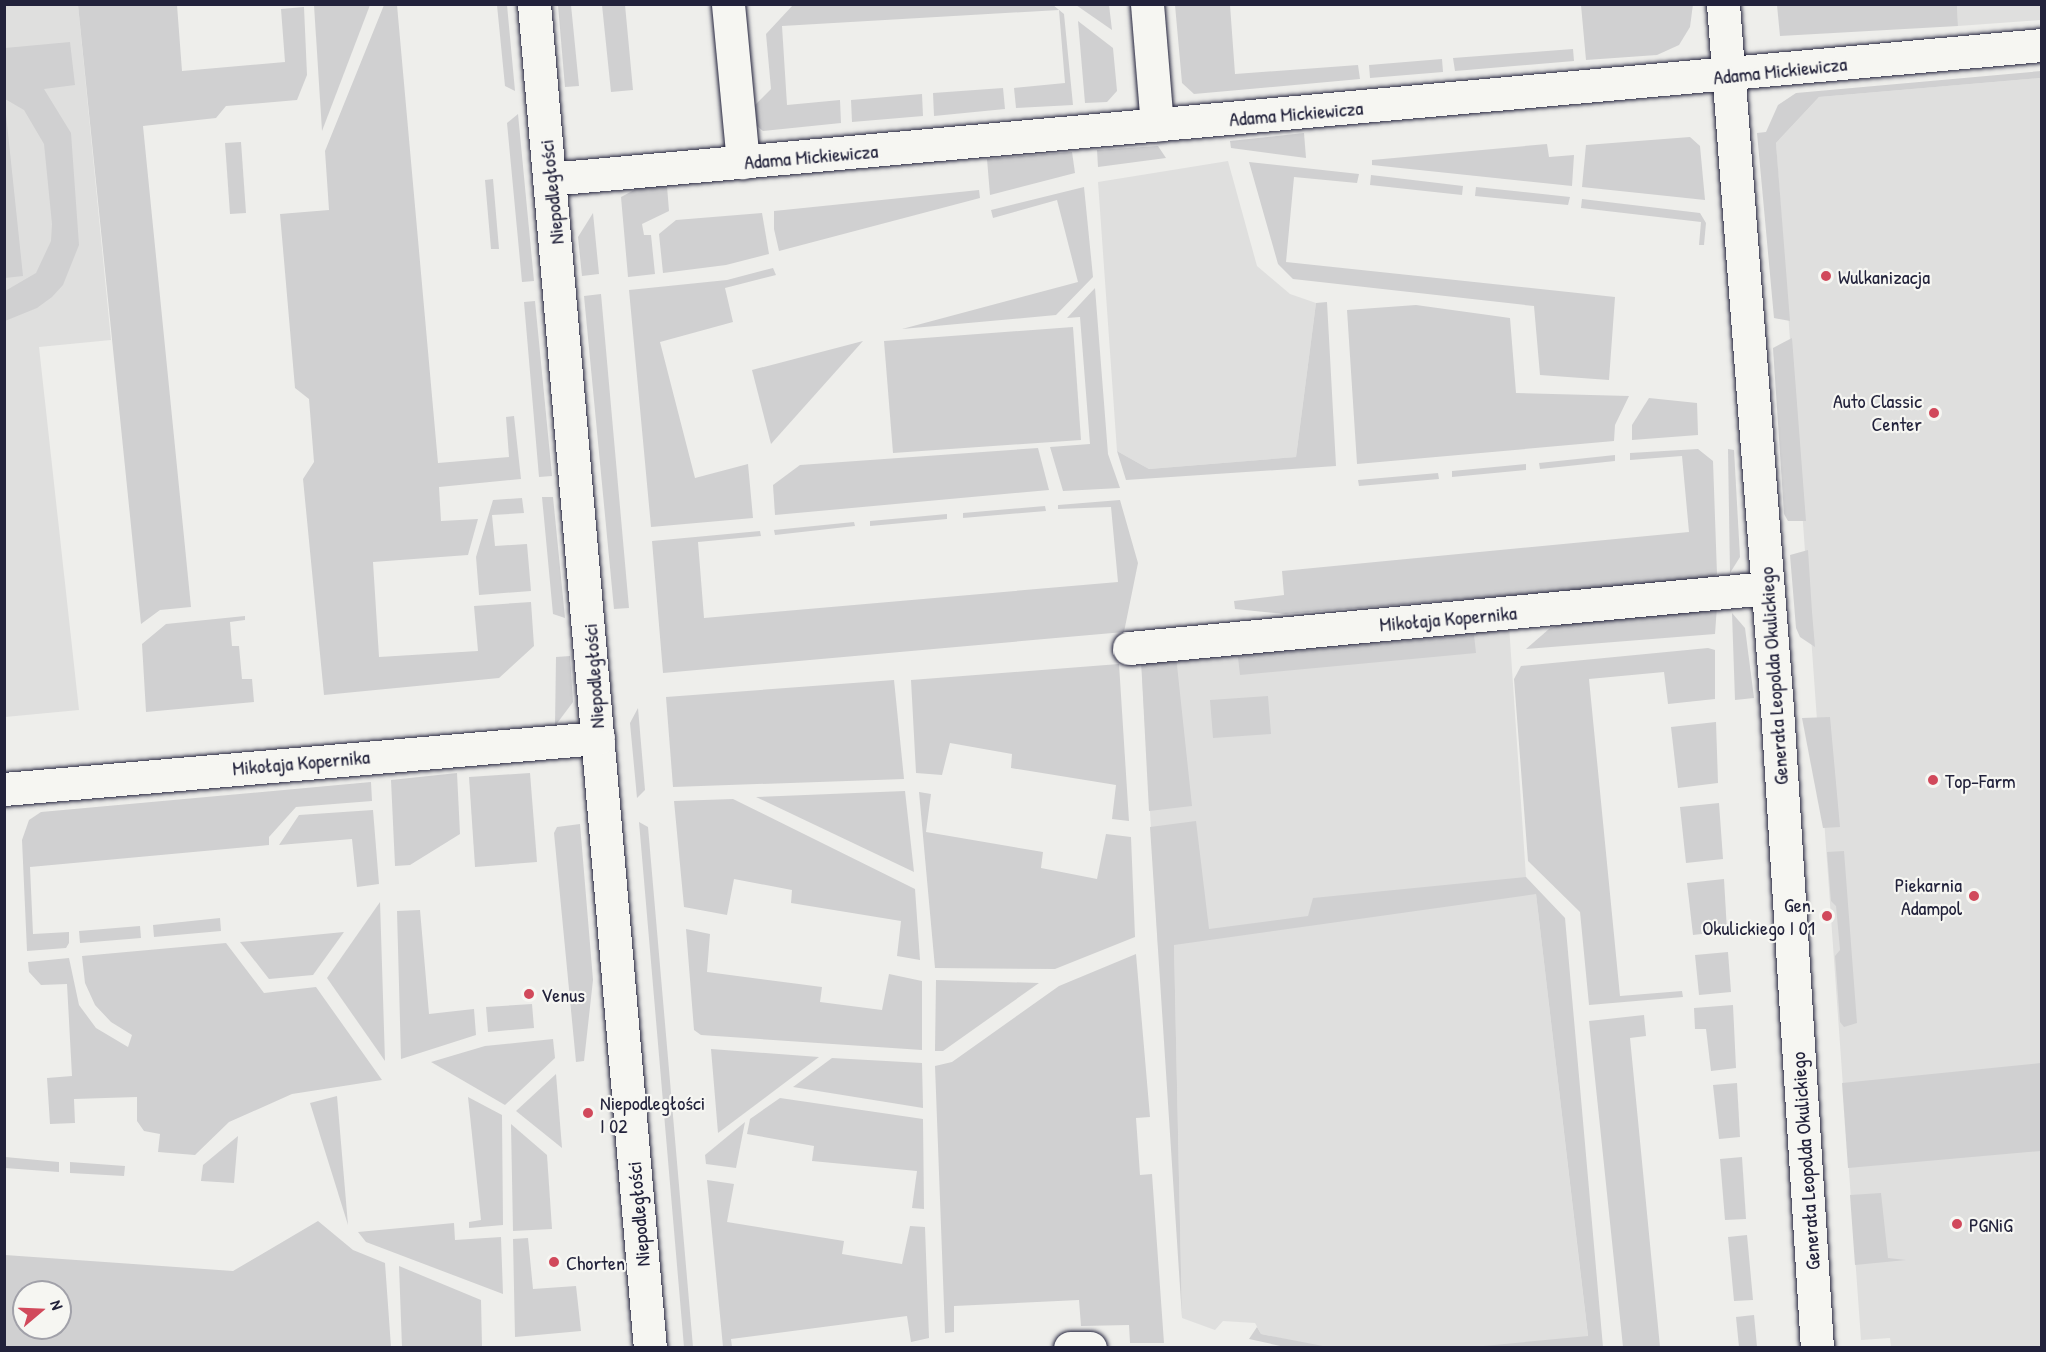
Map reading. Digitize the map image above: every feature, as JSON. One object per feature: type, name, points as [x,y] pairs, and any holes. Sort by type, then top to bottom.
[{"type":"street","name":"Niepodległości","points":[[534,4],[650,1347]]},
{"type":"street","points":[[728,4],[743,162]]},
{"type":"street","points":[[1148,4],[1157,125]]},
{"type":"street","name":"Generała Leopolda Okulickiego","points":[[1723,4],[1767,588],[1817,1347]]},
{"type":"street","name":"Adama Mickiewicza","points":[[549,179],[2042,45]]},
{"type":"street","name":"Mikołaja Kopernika","points":[[1129,648],[1767,588]]},
{"type":"street","name":"Mikołaja Kopernika","points":[[4,789],[598,738]]},
{"type":"street","points":[[1070,1347],[1090,1347]]},
{"type":"shaded area","points":[[1693,4],[1690,27],[1679,45],[1657,55],[1586,60],[1581,5]]},
{"type":"shaded area","points":[[5,5],[78,5],[111,340],[39,347],[79,710],[5,717]]},
{"type":"shaded area","points":[[78,5],[177,5],[182,71],[285,62],[281,9],[304,7],[307,75],[297,100],[226,106],[216,118],[143,126],[191,607],[160,610],[141,624]]},
{"type":"shaded area","points":[[314,5],[370,5],[322,131]]},
{"type":"shaded area","points":[[384,5],[397,5],[438,463],[509,457],[506,417],[514,416],[521,479],[439,487],[441,521],[478,519],[468,555],[373,562],[379,657],[478,651],[474,606],[531,602],[534,646],[499,678],[324,695],[303,479],[314,462],[309,399],[295,388],[280,214],[329,210],[325,151]]},
{"type":"shaded area","points":[[497,5],[507,5],[515,91],[505,86]]},
{"type":"shaded area","points":[[558,5],[571,5],[579,86],[565,87]]},
{"type":"shaded area","points":[[602,5],[625,5],[633,90],[611,92]]},
{"type":"shaded area","points":[[793,5],[1053,5],[1064,14],[1073,105],[1016,108],[1014,88],[1065,83],[1059,10],[782,26],[787,105],[840,100],[841,123],[763,131],[757,126],[755,105],[771,89],[766,34]]},
{"type":"shaded area","points":[[1076,5],[1109,5],[1112,30]]},
{"type":"shaded area","points":[[1175,5],[1230,5],[1235,74],[1358,65],[1360,79],[1194,94],[1182,83]]},
{"type":"shaded area","points":[[1777,5],[1957,5],[1958,26],[1780,36]]},
{"type":"shaded area","points":[[1957,5],[2041,5],[2041,20],[1958,26]]},
{"type":"shaded area","points":[[1078,21],[1113,48],[1117,91],[1107,102],[1085,103]]},
{"type":"shaded area","points":[[70,42],[75,85],[44,89],[71,133],[79,245],[63,285],[52,297],[37,308],[5,321],[5,291],[36,273],[51,241],[52,224],[44,144],[24,110],[5,99],[5,48]]},
{"type":"shaded area","points":[[1573,49],[1574,61],[1455,71],[1453,58]]},
{"type":"shaded area","points":[[1442,59],[1443,72],[1370,78],[1369,65]]},
{"type":"shaded area","points":[[2041,71],[2041,78],[1819,97],[1776,143],[1790,321],[1774,318],[1757,133],[1766,132],[1778,105],[1796,93]]},
{"type":"shaded area","points":[[2041,78],[2041,1347],[1891,1348],[1890,1338],[1861,1340],[1776,143],[1819,97]]},
{"type":"shaded area","points":[[1003,88],[1005,109],[934,116],[933,93]]},
{"type":"shaded area","points":[[922,94],[923,116],[852,122],[851,100]]},
{"type":"shaded area","points":[[4,105],[23,276],[5,278]]},
{"type":"shaded area","points":[[518,114],[534,281],[522,282],[507,123]]},
{"type":"shaded area","points":[[1304,133],[1306,158],[1231,148],[1230,141]]},
{"type":"shaded area","points":[[1690,137],[1700,146],[1705,200],[1582,187],[1586,145]]},
{"type":"shaded area","points":[[241,142],[246,213],[230,214],[225,143]]},
{"type":"shaded area","points":[[1547,144],[1549,157],[1574,155],[1572,186],[1372,165],[1372,160]]},
{"type":"shaded area","points":[[1158,146],[1166,158],[1098,167],[1097,150]]},
{"type":"shaded area","points":[[1072,152],[1075,173],[990,195],[987,159]]},
{"type":"shaded area","points":[[1228,161],[1257,266],[1290,294],[1316,303],[1296,457],[1149,469],[1117,451],[1098,182]]},
{"type":"shaded area","points":[[1249,162],[1359,174],[1357,183],[1294,177],[1286,262],[1615,297],[1609,380],[1540,375],[1534,306],[1293,279],[1278,264]]},
{"type":"shaded area","points":[[1371,175],[1463,186],[1462,195],[1370,185]]},
{"type":"shaded area","points":[[493,179],[499,249],[491,249],[485,180]]},
{"type":"shaded area","points":[[667,186],[669,211],[642,224],[644,235],[651,235],[655,274],[628,277],[621,197],[638,188]]},
{"type":"shaded area","points":[[1084,187],[1093,277],[1056,315],[902,329],[1078,282],[1057,200],[993,218],[991,210]]},
{"type":"shaded area","points":[[1476,187],[1570,197],[1568,205],[1475,196]]},
{"type":"shaded area","points":[[979,190],[980,198],[779,251],[774,229],[774,211]]},
{"type":"shaded area","points":[[1582,199],[1700,213],[1706,223],[1704,245],[1699,245],[1701,222],[1581,208]]},
{"type":"shaded area","points":[[593,213],[599,274],[582,276],[578,237]]},
{"type":"shaded area","points":[[762,213],[769,254],[726,265],[663,273],[659,234],[676,220]]},
{"type":"shaded area","points":[[773,268],[776,275],[725,288],[733,322],[660,342],[695,478],[748,464],[753,518],[651,527],[629,290],[727,280]]},
{"type":"shaded area","points":[[1095,288],[1108,454],[1120,488],[1063,491],[1050,447],[1090,444],[1080,317],[1067,318]]},
{"type":"shaded area","points":[[601,294],[629,608],[614,609],[584,296]]},
{"type":"shaded area","points":[[535,301],[552,476],[539,477],[524,302]]},
{"type":"shaded area","points":[[1327,302],[1336,466],[1126,480],[1117,451],[1149,469],[1296,457],[1316,303]]},
{"type":"shaded area","points":[[1416,305],[1510,318],[1516,393],[1629,396],[1615,425],[1614,441],[1357,464],[1347,310]]},
{"type":"shaded area","points":[[1073,327],[1081,440],[893,453],[884,341]]},
{"type":"shaded area","points":[[1792,338],[1806,521],[1788,521],[1784,514],[1773,348]]},
{"type":"shaded area","points":[[863,341],[771,444],[752,370]]},
{"type":"shaded area","points":[[1649,398],[1697,403],[1698,435],[1632,440],[1632,425]]},
{"type":"shaded area","points":[[1038,448],[1049,490],[775,515],[773,485],[800,465]]},
{"type":"shaded area","points":[[1698,449],[1713,461],[1717,574],[1712,579],[1285,614],[1235,609],[1234,601],[1284,595],[1282,571],[1689,532],[1682,456],[1630,460],[1630,453]]},
{"type":"shaded area","points":[[1728,449],[1734,450],[1740,557],[1730,573]]},
{"type":"shaded area","points":[[1615,455],[1615,461],[1540,469],[1539,463]]},
{"type":"shaded area","points":[[1526,464],[1526,470],[1452,477],[1452,471]]},
{"type":"shaded area","points":[[1438,473],[1439,479],[1359,486],[1358,480]]},
{"type":"shaded area","points":[[542,497],[553,497],[565,618],[553,614]]},
{"type":"shaded area","points":[[522,498],[524,513],[492,515],[495,546],[527,544],[531,591],[479,595],[476,557],[493,500]]},
{"type":"shaded area","points":[[1120,500],[1138,563],[1124,632],[663,673],[652,541],[760,531],[761,536],[698,542],[704,618],[1118,582],[1111,507],[1058,509],[1058,505]]},
{"type":"shaded area","points":[[1045,506],[1046,511],[963,518],[963,513]]},
{"type":"shaded area","points":[[947,514],[947,519],[870,526],[870,521]]},
{"type":"shaded area","points":[[854,522],[855,526],[775,535],[774,530]]},
{"type":"shaded area","points":[[1808,550],[1815,647],[1800,637],[1796,628],[1790,555]]},
{"type":"shaded area","points":[[1717,606],[1715,634],[1526,649],[1549,629],[1566,622]]},
{"type":"shaded area","points":[[1732,613],[1745,628],[1754,698],[1735,700]]},
{"type":"shaded area","points":[[245,616],[245,620],[230,622],[232,646],[239,646],[242,679],[252,679],[254,702],[146,712],[142,644],[166,624]]},
{"type":"shaded area","points":[[1509,625],[1526,877],[1536,894],[1588,1337],[1473,1348],[1328,1348],[1261,1334],[1255,1323],[1223,1321],[1215,1330],[1182,1318],[1174,945],[1158,947],[1141,659]]},
{"type":"shaded area","points":[[1474,635],[1476,653],[1240,675],[1238,657]]},
{"type":"shaded area","points":[[1708,648],[1715,650],[1715,699],[1668,704],[1664,672],[1589,679],[1620,996],[1682,991],[1683,997],[1589,1005],[1580,912],[1528,861],[1514,679],[1521,666]]},
{"type":"shaded area","points":[[570,656],[573,702],[555,726],[556,657]]},
{"type":"shaded area","points":[[1176,656],[1192,806],[1149,811],[1141,659]]},
{"type":"shaded area","points":[[1119,664],[1129,821],[1112,819],[1116,785],[1011,768],[1012,754],[950,743],[942,775],[916,773],[911,680]]},
{"type":"shaded area","points":[[894,680],[904,779],[673,787],[666,697]]},
{"type":"shaded area","points":[[1268,696],[1271,734],[1213,738],[1210,700]]},
{"type":"shaded area","points":[[638,708],[645,790],[637,798],[630,723]]},
{"type":"shaded area","points":[[1830,717],[1840,827],[1823,828],[1802,718]]},
{"type":"shaded area","points":[[1716,722],[1718,783],[1678,788],[1671,727]]},
{"type":"shaded area","points":[[457,773],[460,834],[410,865],[395,866],[391,780]]},
{"type":"shaded area","points":[[530,773],[537,862],[475,867],[469,777]]},
{"type":"shaded area","points":[[371,782],[372,801],[296,807],[269,837],[269,845],[30,867],[33,934],[69,932],[69,943],[66,948],[27,951],[22,840],[29,820],[41,812]]},
{"type":"shaded area","points":[[905,791],[914,872],[756,797]]},
{"type":"shaded area","points":[[919,792],[931,794],[926,832],[1043,852],[1041,868],[1097,879],[1106,834],[1131,837],[1135,937],[1055,969],[935,968]]},
{"type":"shaded area","points":[[733,799],[915,889],[920,960],[897,956],[901,921],[791,903],[792,890],[734,879],[727,915],[684,907],[674,801]]},
{"type":"shaded area","points":[[1719,803],[1723,859],[1686,863],[1680,807]]},
{"type":"shaded area","points":[[373,810],[379,884],[357,887],[352,839],[279,845],[299,815]]},
{"type":"shaded area","points":[[1196,821],[1209,929],[1308,916],[1313,898],[1526,877],[1565,918],[1603,1347],[1473,1347],[1588,1336],[1536,894],[1174,945],[1182,1318],[1150,827]]},
{"type":"shaded area","points":[[639,822],[648,827],[693,1347],[684,1347]]},
{"type":"shaded area","points":[[580,824],[593,980],[584,1061],[576,1062],[554,833],[557,827]]},
{"type":"shaded area","points":[[1844,851],[1857,1023],[1844,1027],[1840,1022],[1835,956],[1840,950],[1836,906],[1831,901],[1827,852]]},
{"type":"shaded area","points":[[1724,879],[1727,931],[1693,935],[1687,883]]},
{"type":"shaded area","points":[[380,902],[385,1061],[327,978]]},
{"type":"shaded area","points":[[420,910],[429,1014],[474,1009],[476,1035],[401,1059],[397,911]]},
{"type":"shaded area","points":[[220,918],[221,931],[154,937],[153,925]]},
{"type":"shaded area","points":[[140,926],[141,938],[80,943],[79,931]]},
{"type":"shaded area","points":[[686,929],[710,934],[707,972],[822,987],[820,1002],[882,1010],[889,974],[922,981],[922,1050],[701,1035],[694,1030]]},
{"type":"shaded area","points":[[344,932],[313,975],[269,979],[240,942]]},
{"type":"shaded area","points":[[226,943],[264,993],[316,987],[382,1080],[292,1094],[229,1122],[195,1155],[158,1152],[160,1134],[144,1131],[137,1121],[137,1097],[74,1099],[75,1123],[50,1124],[47,1078],[72,1076],[67,984],[41,985],[29,972],[28,962],[69,958],[79,1005],[96,1028],[128,1047],[132,1035],[111,1022],[95,1005],[85,983],[82,956]]},
{"type":"shaded area","points":[[1728,952],[1731,992],[1699,995],[1695,955]]},
{"type":"shaded area","points":[[1136,954],[1150,1117],[1136,1118],[1140,1175],[1152,1174],[1164,1343],[1130,1343],[1129,1325],[1081,1326],[1079,1300],[954,1306],[954,1332],[945,1333],[935,1066],[952,1062],[1059,986]]},
{"type":"shaded area","points":[[936,980],[1039,983],[943,1051],[935,1051]]},
{"type":"shaded area","points":[[532,1004],[534,1028],[488,1032],[486,1007]]},
{"type":"shaded area","points":[[1733,1005],[1736,1068],[1711,1071],[1706,1029],[1695,1029],[1694,1008]]},
{"type":"shaded area","points":[[1644,1015],[1646,1036],[1630,1038],[1660,1347],[1623,1347],[1589,1021]]},
{"type":"shaded area","points":[[553,1039],[555,1058],[505,1105],[431,1062],[485,1046]]},
{"type":"shaded area","points":[[711,1049],[819,1057],[718,1133]]},
{"type":"shaded area","points":[[832,1058],[922,1063],[923,1108],[793,1087]]},
{"type":"shaded area","points":[[2041,1063],[2041,1151],[1848,1168],[1842,1083]]},
{"type":"shaded area","points":[[556,1074],[562,1148],[516,1111]]},
{"type":"shaded area","points":[[1737,1083],[1740,1137],[1719,1139],[1713,1085]]},
{"type":"shaded area","points":[[337,1096],[348,1225],[310,1103]]},
{"type":"shaded area","points":[[468,1097],[502,1115],[503,1225],[469,1228],[469,1222],[481,1220]]},
{"type":"shaded area","points":[[780,1098],[923,1119],[924,1209],[912,1208],[917,1171],[812,1161],[814,1146],[747,1134],[750,1119]]},
{"type":"shaded area","points":[[745,1122],[736,1168],[706,1164],[705,1155]]},
{"type":"shaded area","points":[[511,1124],[547,1155],[552,1229],[513,1231]]},
{"type":"shaded area","points":[[238,1136],[234,1183],[201,1181],[203,1165]]},
{"type":"shaded area","points":[[5,1157],[59,1162],[59,1172],[5,1168]]},
{"type":"shaded area","points":[[1742,1157],[1746,1219],[1725,1220],[1720,1159]]},
{"type":"shaded area","points":[[70,1162],[125,1166],[124,1176],[70,1173]]},
{"type":"shaded area","points":[[707,1180],[734,1184],[727,1222],[844,1241],[842,1254],[902,1264],[910,1226],[925,1227],[929,1338],[911,1342],[907,1316],[731,1339],[732,1347],[723,1347]]},
{"type":"shaded area","points":[[1881,1193],[1888,1258],[1906,1260],[1855,1265],[1850,1195]]},
{"type":"shaded area","points":[[318,1221],[353,1250],[385,1263],[391,1347],[5,1347],[5,1255],[233,1271]]},
{"type":"shaded area","points":[[454,1223],[455,1240],[501,1237],[503,1294],[366,1242],[358,1232]]},
{"type":"shaded area","points":[[1747,1235],[1753,1300],[1734,1301],[1728,1237]]},
{"type":"shaded area","points":[[528,1238],[533,1289],[576,1286],[581,1331],[515,1337],[513,1239]]},
{"type":"shaded area","points":[[399,1266],[481,1300],[482,1347],[402,1347]]},
{"type":"shaded area","points":[[1754,1315],[1757,1347],[1739,1347],[1736,1317]]},
{"type":"shaded area","points":[[1257,1327],[1261,1334],[1328,1347],[1285,1347],[1249,1339]]},
{"type":"place","name":"Wulkanizacja","points":[[1826,276]]},
{"type":"place","name":"Auto Classic Center","points":[[1934,413]]},
{"type":"place","name":"Top-Farm","points":[[1933,780]]},
{"type":"place","name":"Piekarnia Adampol","points":[[1974,896]]},
{"type":"place","name":"Gen. Okulickiego I 01","points":[[1827,916]]},
{"type":"place","name":"Venus","points":[[529,994]]},
{"type":"place","name":"Niepodległości I 02","points":[[588,1113]]},
{"type":"place","name":"PGNiG","points":[[1957,1224]]},
{"type":"place","name":"Chorten","points":[[554,1262]]}]
